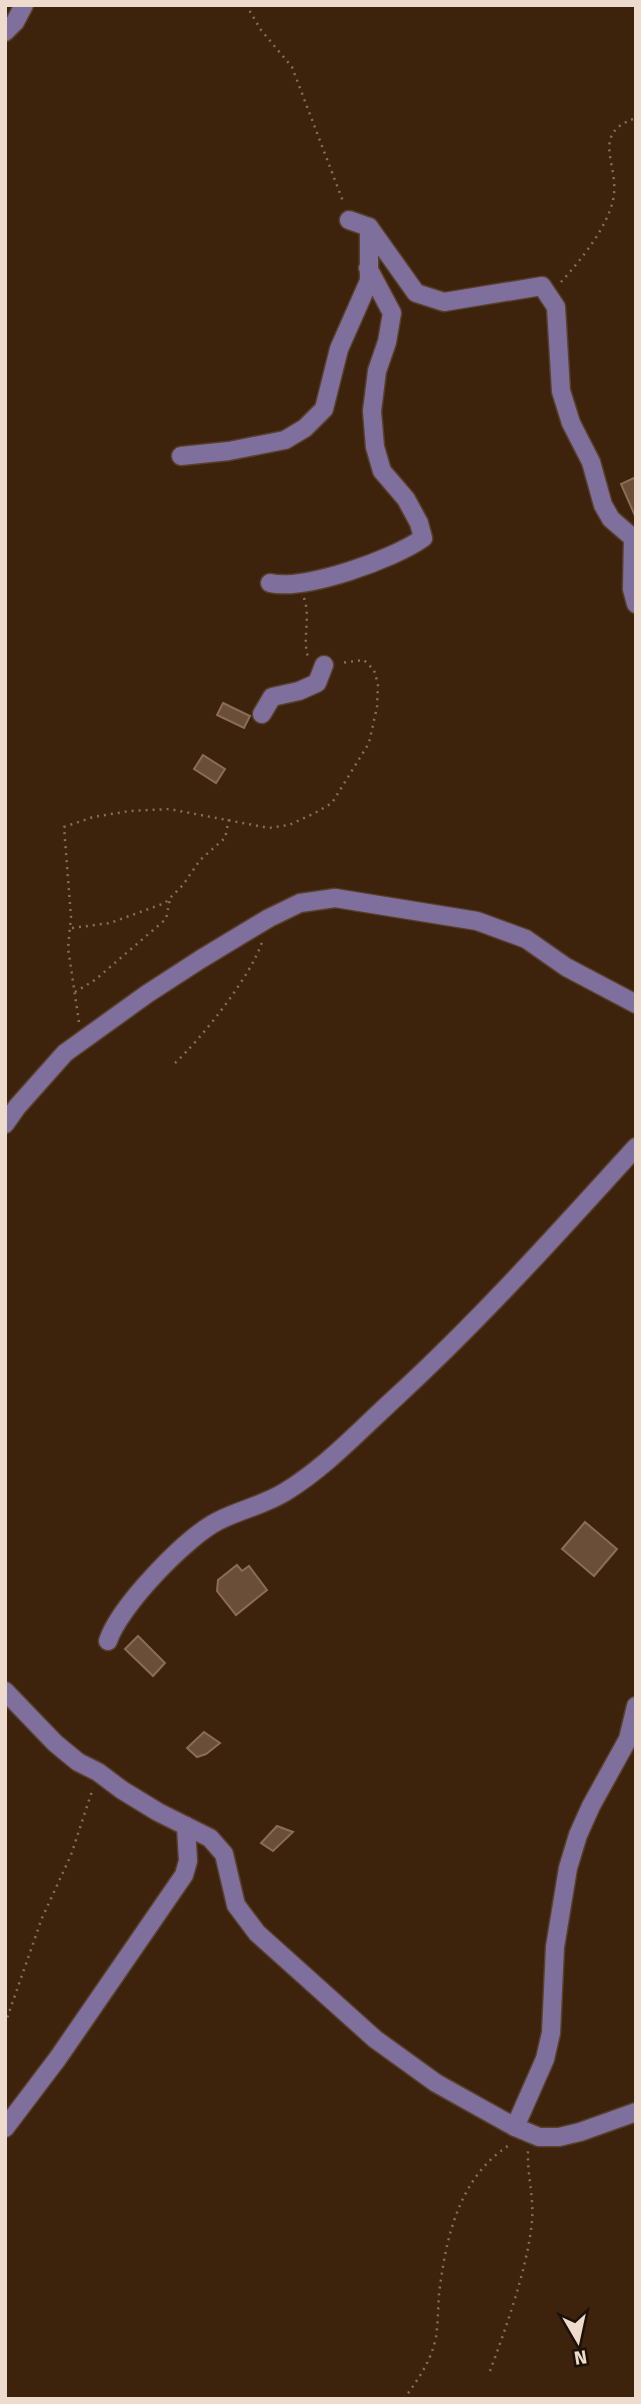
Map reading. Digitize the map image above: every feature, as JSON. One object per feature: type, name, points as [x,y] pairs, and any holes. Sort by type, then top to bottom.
[{"type":"street","points":[[5,32],[15,22],[24,5]]},
{"type":"street","points":[[349,219],[369,227],[416,293],[444,302],[542,286],[550,295],[556,307],[561,391],[571,423],[591,463],[611,519],[635,535],[632,589],[636,604]]},
{"type":"street","points":[[181,456],[261,446],[285,440],[305,428],[324,409],[339,349],[369,281],[369,227]]},
{"type":"street","points":[[270,583],[284,586],[376,562],[411,547],[424,538],[406,499],[382,471],[375,447],[372,411],[377,370],[387,342],[392,313],[368,268]]},
{"type":"street","points":[[262,714],[272,697],[299,691],[317,683],[324,665]]},
{"type":"street","points":[[5,1124],[65,1053],[147,994],[269,918],[300,903],[335,898],[477,921],[526,939],[566,967],[636,1004]]},
{"type":"street","points":[[108,1640],[113,1626],[147,1584],[200,1533],[215,1523],[285,1492],[315,1471],[440,1357],[636,1147]]},
{"type":"street","points":[[5,1691],[55,1743],[78,1762],[159,1812],[210,1838],[220,1847],[236,1905],[257,1933],[385,2047],[436,2083],[539,2137],[558,2137],[590,2129],[636,2112]]},
{"type":"street","points":[[522,2130],[551,2033],[555,1947],[568,1868],[578,1835],[591,1806],[628,1739],[636,1706]]},
{"type":"street","points":[[5,2128],[58,2058],[184,1875],[188,1861],[187,1826]]},
{"type":"path","points":[[246,5],[261,30],[292,68],[349,219]]},
{"type":"path","points":[[550,295],[576,265],[606,219],[614,199],[609,142],[612,131],[625,121],[636,118]]},
{"type":"path","points":[[87,1037],[80,1026],[68,948],[71,917],[64,827],[93,817],[169,809],[229,818],[246,825],[269,828],[289,825],[332,803],[369,743],[377,707],[378,684],[374,670],[363,660],[324,665],[308,658],[304,646],[308,628],[306,604],[299,583]]},
{"type":"path","points":[[70,928],[110,923],[166,903],[183,886],[200,860],[225,838],[229,818]]},
{"type":"path","points":[[75,992],[95,980],[166,919],[170,899]]},
{"type":"path","points":[[175,1063],[192,1048],[240,982],[260,947],[269,918]]},
{"type":"path","points":[[5,2024],[43,1918],[71,1855],[98,1772]]},
{"type":"path","points":[[404,2399],[424,2372],[436,2338],[443,2263],[460,2203],[478,2171],[522,2130],[528,2159],[532,2217],[530,2241],[504,2332],[489,2371]]},
{"type":"building","points":[[636,477],[636,518],[621,484]]},
{"type":"building","points":[[223,703],[250,716],[244,728],[217,715]]},
{"type":"building","points":[[203,755],[225,769],[216,783],[194,769]]},
{"type":"building","points":[[585,1522],[617,1549],[594,1576],[562,1549]]},
{"type":"building","points":[[237,1565],[242,1571],[249,1566],[267,1590],[236,1615],[217,1591],[218,1580]]},
{"type":"building","points":[[138,1636],[165,1663],[153,1676],[125,1649]]},
{"type":"building","points":[[204,1732],[220,1743],[206,1754],[197,1757],[187,1748]]},
{"type":"building","points":[[277,1826],[293,1832],[273,1851],[261,1843]]}]
